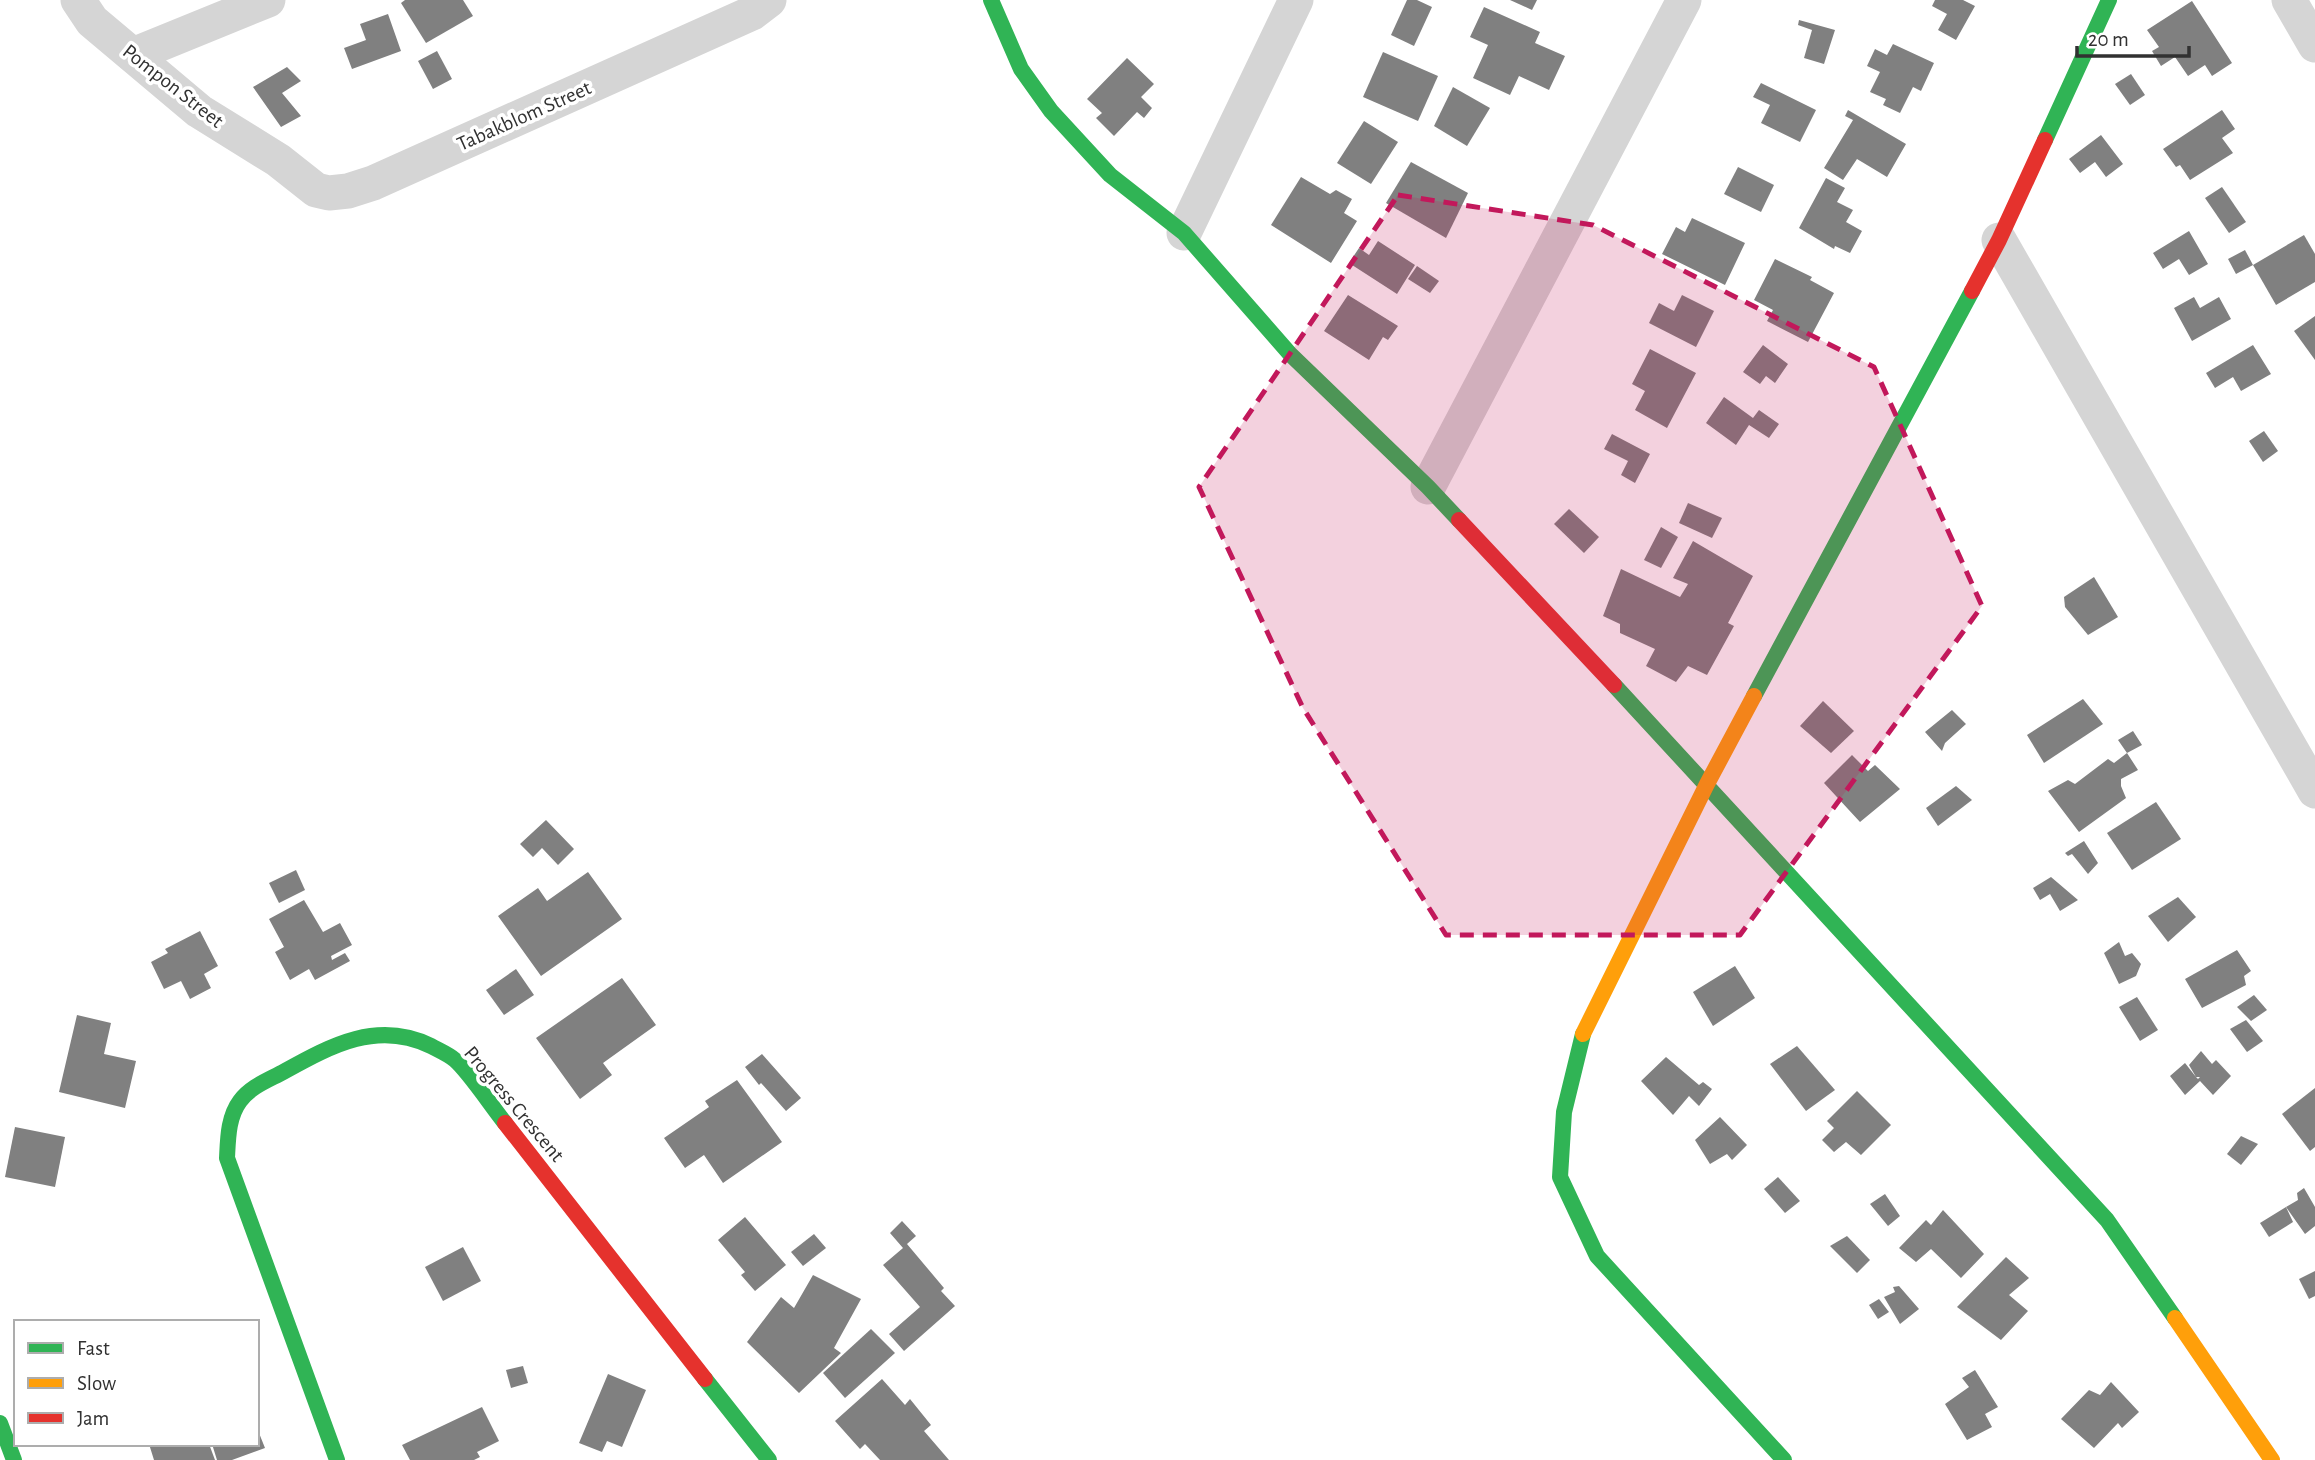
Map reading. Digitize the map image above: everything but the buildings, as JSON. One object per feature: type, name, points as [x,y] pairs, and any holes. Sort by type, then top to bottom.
[{"type":"street","name":"Pompon Street","points":[[78,0],[92,20],[199,111],[278,160]]},
{"type":"street","points":[[133,55],[268,0]]},
{"type":"street","name":"Tabakblom Street","points":[[278,160],[316,190],[328,193],[348,191],[373,183],[752,13],[769,0]]},
{"type":"street","points":[[991,0],[1021,69],[1051,111],[1110,175],[1184,233],[1290,354],[1428,487],[1707,784],[2107,1220],[2272,1460]]},
{"type":"street","points":[[1184,233],[1296,0]]},
{"type":"street","points":[[1428,487],[1684,0]]},
{"type":"street","points":[[1784,1460],[1597,1256],[1560,1177],[1564,1112],[1583,1034],[1707,784],[1999,240],[2109,0]]},
{"type":"street","points":[[2289,0],[2315,45]]},
{"type":"street","points":[[1999,240],[2315,791]]},
{"type":"street","name":"Progress Crescent","points":[[337,1460],[227,1158],[229,1128],[236,1108],[251,1090],[333,1044],[356,1036],[380,1034],[404,1036],[430,1044],[456,1060],[769,1460]]},
{"type":"street","points":[[0,1423],[14,1460]]},
{"type":"highlighted area","points":[[1398,195],[1593,225],[1874,367],[1982,606],[1740,935],[1446,935],[1303,708],[1199,487]]},
{"type":"traffic: fast","points":[[991,0],[1021,69],[1051,111],[1110,175],[1184,233],[1290,354],[1459,520]]},
{"type":"traffic: fast","points":[[2045,140],[2109,0]]},
{"type":"traffic: fast","points":[[1754,696],[1972,291]]},
{"type":"traffic: fast","points":[[1614,685],[2107,1220],[2175,1318]]},
{"type":"traffic: fast","points":[[1583,1034],[1564,1112],[1560,1177],[1597,1256],[1784,1460]]},
{"type":"traffic: fast","points":[[337,1460],[227,1158],[229,1128],[236,1107],[255,1087],[320,1052],[356,1039],[392,1035],[431,1046],[461,1065],[505,1123]]},
{"type":"traffic: fast","points":[[705,1379],[769,1460]]},
{"type":"traffic: fast","points":[[0,1423],[14,1460]]},
{"type":"traffic: slow","points":[[1583,1034],[1707,784],[1754,696]]},
{"type":"traffic: slow","points":[[2175,1318],[2272,1460]]},
{"type":"traffic: jam","points":[[1972,291],[1999,240],[2045,140]]},
{"type":"traffic: jam","points":[[1459,520],[1614,685]]},
{"type":"traffic: jam","points":[[505,1123],[705,1379]]}]
